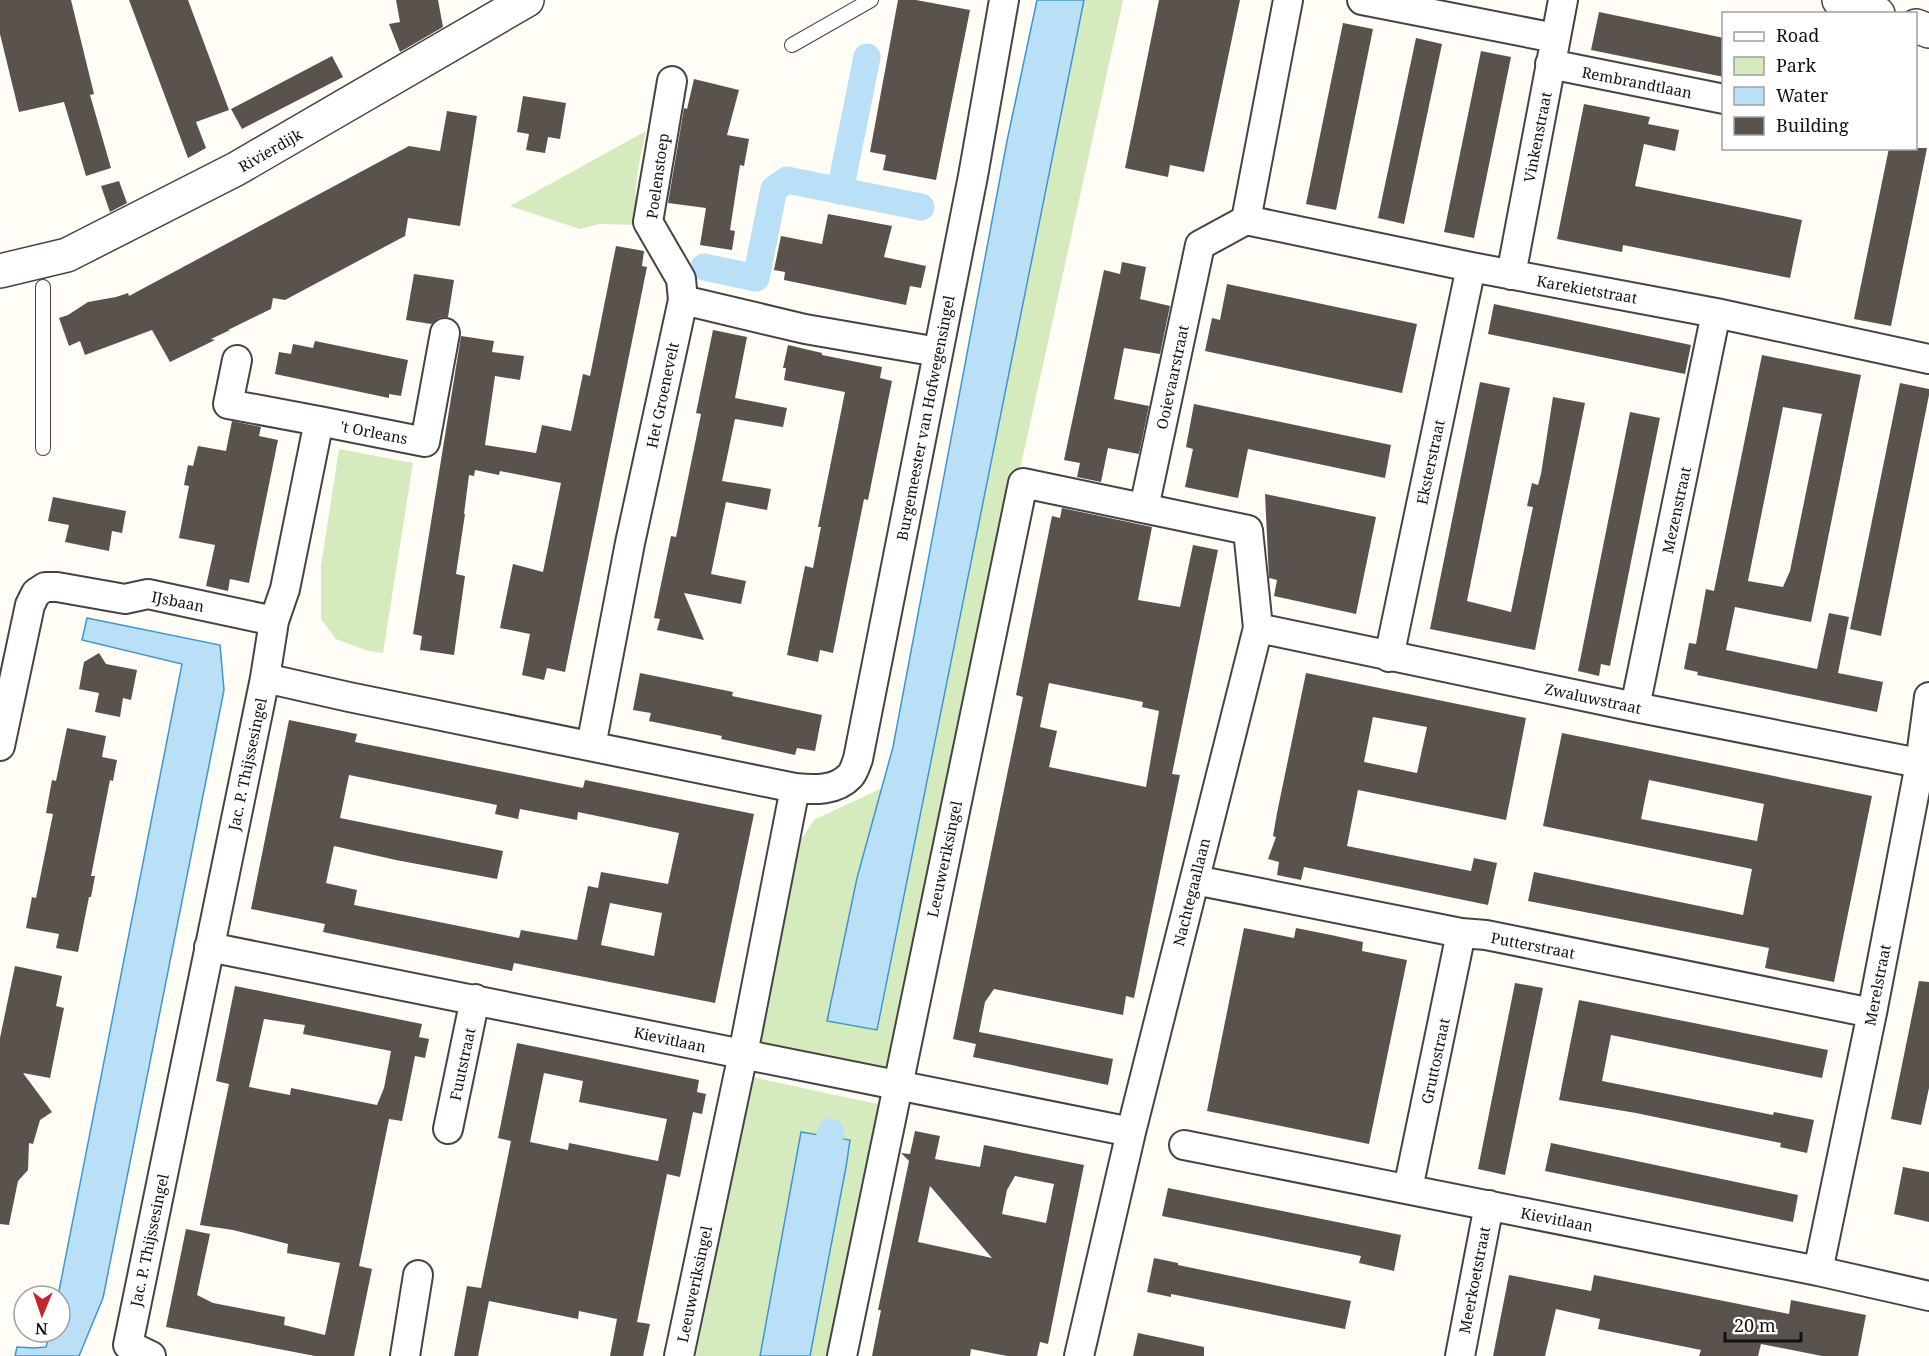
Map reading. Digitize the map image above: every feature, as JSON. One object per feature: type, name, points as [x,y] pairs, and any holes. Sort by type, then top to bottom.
[{"type":"street","name":"Rivierdijk","points":[[0,271],[67,255],[236,170],[527,0]]},
{"type":"street","name":"Burgemeester van Hofwegensingel","points":[[795,788],[834,787],[851,776],[858,759],[973,176],[1004,0]]},
{"type":"street","points":[[1246,219],[1288,0]]},
{"type":"street","points":[[1362,0],[1553,51]]},
{"type":"street","name":"Vinkenstraat","points":[[1511,275],[1563,0]]},
{"type":"street","points":[[1839,0],[1872,12]]},
{"type":"street","name":"Rembrandtlaan","points":[[1553,51],[1722,98]]},
{"type":"street","name":"Poelenstoep","points":[[672,81],[648,222],[681,279],[683,300]]},
{"type":"street","name":"Ooievaarstraat","points":[[1144,508],[1200,245],[1246,219]]},
{"type":"street","name":"Karekietstraat","points":[[1246,219],[1471,267],[1716,313],[1929,359]]},
{"type":"street","name":"Eksterstraat","points":[[1389,657],[1471,267]]},
{"type":"street","points":[[683,300],[805,328],[938,352]]},
{"type":"street","name":"Het Groenevelt","points":[[591,746],[630,543],[683,300]]},
{"type":"street","name":"Mezenstraat","points":[[1635,707],[1716,313]]},
{"type":"street","name":"'t Orleans","points":[[237,360],[228,404],[425,442],[445,333]]},
{"type":"street","name":"'t Orleans","points":[[274,621],[285,589],[319,421]]},
{"type":"street","name":"Leeuweriksingel","points":[[842,1356],[1023,483],[1144,508]]},
{"type":"street","name":"Nachtegaallaan","points":[[1079,1356],[1131,1132],[1258,628],[1248,530],[1144,508]]},
{"type":"street","name":"IJsbaan","points":[[0,746],[8,671],[30,605],[36,593],[45,587],[71,589],[125,599],[148,594],[274,621]]},
{"type":"street","points":[[265,678],[274,621]]},
{"type":"street","name":"Zwaluwstraat","points":[[1258,628],[1389,657],[1924,765]]},
{"type":"street","name":"Jac. P. Thijssesingel","points":[[139,1350],[209,947],[265,678],[361,700],[795,788]]},
{"type":"street","name":"Merelstraat","points":[[1818,1271],[1924,765],[1929,697]]},
{"type":"street","name":"Leeuweriksingel","points":[[679,1356],[743,1054],[795,788]]},
{"type":"street","name":"Putterstraat","points":[[1195,880],[1461,933],[1486,935],[1872,1013]]},
{"type":"street","name":"Gruttostraat","points":[[1408,1189],[1461,933]]},
{"type":"street","name":"Kievitlaan","points":[[209,947],[1131,1132]]},
{"type":"street","name":"Fuutstraat","points":[[448,1129],[475,999]]},
{"type":"street","name":"Kievitlaan","points":[[1184,1145],[1818,1271],[1929,1296]]},
{"type":"street","name":"Meerkoetstraat","points":[[1460,1356],[1489,1205]]},
{"type":"street","points":[[405,1356],[418,1275]]},
{"type":"lane","points":[[792,45],[872,0]]},
{"type":"lane","points":[[43,287],[43,448]]},
{"type":"green space","points":[[1084,0],[1123,0],[1012,506],[894,1077],[756,1051],[801,840],[814,820],[882,788],[857,878],[856,1026],[878,1029]]},
{"type":"green space","points":[[646,131],[636,190],[640,225],[599,224],[580,229],[510,206]]},
{"type":"green space","points":[[339,449],[413,463],[383,653],[368,651],[336,639],[321,619],[321,566]]},
{"type":"green space","points":[[752,1077],[882,1105],[832,1356],[810,1356],[850,1140],[802,1132],[760,1356],[696,1356]]},
{"type":"water","points":[[1037,0],[1084,0],[877,1030],[827,1021],[857,878],[893,747],[1007,141]]},
{"type":"water","points":[[87,618],[220,645],[224,690],[103,1298],[79,1356],[15,1356],[17,1347],[34,1348],[46,1347],[47,1344],[72,1344],[72,1284],[60,1284],[182,664],[82,640]]},
{"type":"water","points":[[801,1132],[850,1140],[846,1167],[810,1356],[760,1356]]},
{"type":"building","points":[[0,0],[71,0],[94,94],[90,95],[111,168],[86,176],[64,102],[19,112],[0,34]]},
{"type":"building","points":[[129,0],[188,0],[229,110],[196,122],[206,148],[188,158]]},
{"type":"building","points":[[396,0],[438,0],[443,27],[400,52],[389,24],[400,22]]},
{"type":"building","points":[[898,0],[916,0],[970,10],[936,180],[883,170],[886,155],[870,152]]},
{"type":"building","points":[[1159,0],[1240,0],[1204,172],[1170,165],[1168,177],[1125,168]]},
{"type":"building","points":[[1599,12],[1722,38],[1722,77],[1591,50]]},
{"type":"building","points":[[1343,23],[1373,29],[1336,210],[1306,204]]},
{"type":"building","points":[[1416,38],[1442,44],[1404,224],[1378,218]]},
{"type":"building","points":[[1481,51],[1511,57],[1474,238],[1444,232]]},
{"type":"building","points":[[332,56],[343,77],[242,129],[231,109]]},
{"type":"building","points":[[694,79],[739,90],[727,135],[749,139],[744,166],[740,165],[730,230],[735,231],[732,250],[700,245],[706,208],[668,203],[684,108],[687,109]]},
{"type":"building","points":[[523,96],[566,103],[560,139],[548,137],[545,153],[526,150],[529,134],[517,132]]},
{"type":"building","points":[[1584,104],[1650,117],[1648,124],[1679,130],[1675,151],[1644,144],[1635,186],[1802,220],[1790,278],[1623,245],[1622,252],[1557,239]]},
{"type":"building","points":[[447,111],[477,116],[460,226],[408,218],[405,236],[285,300],[273,298],[271,309],[170,362],[152,330],[85,355],[80,341],[69,346],[59,318],[88,302],[128,293],[129,296],[409,146],[440,151]]},
{"type":"building","points":[[1927,148],[1891,326],[1854,319],[1889,150]]},
{"type":"building","points":[[119,181],[127,203],[110,212],[101,186]]},
{"type":"building","points":[[828,214],[892,226],[884,257],[926,266],[921,288],[910,286],[906,305],[784,280],[785,272],[774,270],[781,236],[822,244]]},
{"type":"building","points":[[616,246],[644,251],[642,266],[647,267],[565,672],[547,668],[544,680],[522,675],[530,634],[500,628],[513,564],[543,572],[561,483],[500,471],[499,475],[475,470],[474,476],[469,475],[456,574],[465,576],[454,655],[420,650],[422,636],[413,634],[461,336],[494,341],[492,352],[524,356],[520,380],[495,376],[485,445],[536,453],[542,425],[571,431],[583,374],[590,376]]},
{"type":"building","points":[[1122,262],[1146,267],[1140,299],[1170,306],[1160,354],[1124,348],[1114,399],[1149,406],[1139,454],[1108,448],[1101,482],[1077,477],[1080,463],[1064,460],[1104,270],[1120,274]]},
{"type":"building","points":[[414,274],[454,280],[448,317],[439,318],[431,324],[406,320]]},
{"type":"building","points":[[1227,284],[1417,324],[1402,393],[1205,351],[1212,318],[1220,320]]},
{"type":"building","points":[[1494,304],[1691,345],[1685,374],[1488,334]]},
{"type":"building","points":[[713,330],[747,337],[735,398],[787,408],[783,427],[735,419],[722,481],[771,489],[767,510],[726,502],[711,574],[746,581],[741,604],[684,593],[704,640],[657,630],[660,619],[654,618],[671,536],[676,537],[701,414],[696,413]]},
{"type":"building","points":[[315,341],[408,360],[401,396],[389,394],[389,398],[275,374],[279,352],[291,354],[293,344],[313,348]]},
{"type":"building","points":[[788,345],[822,353],[822,355],[882,367],[880,378],[892,381],[868,500],[864,499],[833,653],[820,650],[818,662],[787,655],[805,566],[813,568],[821,527],[818,527],[845,392],[784,380],[786,368],[783,368]]},
{"type":"building","points":[[1762,355],[1861,375],[1811,622],[1735,607],[1726,650],[1817,669],[1829,613],[1849,617],[1838,673],[1883,682],[1877,712],[1697,675],[1698,672],[1684,669],[1689,643],[1696,644],[1706,589],[1714,591]],"holes":[[[1783,407],[1822,414],[1790,571],[1783,587],[1748,581]]]},
{"type":"building","points":[[1480,382],[1510,388],[1467,601],[1511,612],[1533,507],[1527,506],[1532,483],[1538,485],[1541,474],[1553,397],[1585,403],[1535,650],[1430,629]]},
{"type":"building","points":[[1900,383],[1929,389],[1929,395],[1881,636],[1850,629]]},
{"type":"building","points":[[1194,404],[1391,445],[1385,478],[1248,449],[1238,498],[1185,487],[1193,449],[1186,447]]},
{"type":"building","points":[[1630,412],[1660,418],[1610,666],[1601,664],[1599,676],[1578,671]]},
{"type":"building","points":[[232,421],[261,427],[259,436],[278,440],[249,583],[230,579],[228,591],[206,586],[215,545],[179,538],[189,486],[184,485],[188,465],[193,466],[198,446],[226,451]]},
{"type":"building","points":[[1265,494],[1376,517],[1356,614],[1274,596],[1277,580],[1269,578]]},
{"type":"building","points":[[53,497],[126,511],[122,533],[112,531],[109,551],[65,542],[69,525],[48,521]]},
{"type":"building","points":[[1062,508],[1152,527],[1138,600],[1180,607],[1193,545],[1218,550],[1172,774],[1180,775],[1134,998],[1126,996],[1123,1015],[994,989],[985,1002],[979,1032],[1113,1059],[1108,1085],[973,1057],[976,1044],[953,1039],[1023,697],[1016,695],[1052,516],[1060,518]],"holes":[[[1049,683],[1143,702],[1142,707],[1159,711],[1146,787],[1049,767],[1057,731],[1040,727]]]},
{"type":"building","points":[[99,653],[106,664],[137,670],[131,700],[123,698],[120,717],[95,712],[99,693],[79,689],[84,662]]},
{"type":"building","points":[[640,673],[733,692],[732,696],[822,715],[815,751],[797,748],[795,755],[721,739],[722,736],[649,721],[651,713],[633,710]]},
{"type":"building","points":[[1306,673],[1526,718],[1506,820],[1358,790],[1347,846],[1471,871],[1474,858],[1497,863],[1488,905],[1304,867],[1301,880],[1277,875],[1279,862],[1268,859],[1276,837],[1273,836]],"holes":[[[1373,717],[1427,727],[1417,773],[1364,762]]]},
{"type":"building","points":[[289,720],[357,734],[355,742],[583,788],[585,780],[754,814],[715,1003],[514,963],[512,971],[323,932],[325,924],[251,909]],"holes":[[[349,775],[497,805],[495,814],[518,819],[520,809],[577,820],[578,812],[679,833],[668,884],[601,872],[598,888],[588,886],[577,940],[521,930],[519,938],[354,905],[357,890],[326,883],[334,846],[497,879],[503,851],[340,818]],[[610,903],[662,913],[654,956],[601,945]]]},
{"type":"building","points":[[67,728],[106,736],[102,757],[117,760],[113,781],[110,780],[91,876],[95,876],[78,952],[56,948],[59,934],[26,928],[32,897],[36,898],[53,814],[46,813],[52,780],[56,781]]},
{"type":"building","points":[[1562,733],[1872,796],[1834,982],[1765,968],[1769,948],[1528,901],[1534,872],[1743,915],[1752,869],[1543,826]],"holes":[[[1649,780],[1764,804],[1757,841],[1641,819]]]},
{"type":"building","points":[[1244,928],[1294,938],[1296,928],[1363,942],[1362,951],[1407,960],[1369,1144],[1207,1111]]},
{"type":"building","points":[[15,966],[62,976],[56,1006],[64,1008],[50,1078],[23,1073],[52,1112],[40,1120],[33,1144],[29,1143],[28,1170],[18,1181],[9,1225],[0,1224],[0,1038]]},
{"type":"building","points":[[1919,981],[1929,982],[1929,1088],[1921,1125],[1891,1119]]},
{"type":"building","points":[[1515,983],[1543,988],[1505,1175],[1478,1169]]},
{"type":"building","points":[[235,986],[422,1024],[419,1037],[429,1039],[425,1058],[415,1056],[402,1121],[389,1119],[359,1266],[372,1269],[354,1356],[315,1356],[166,1327],[186,1229],[210,1234],[197,1295],[213,1303],[285,1317],[284,1325],[325,1335],[340,1263],[287,1253],[288,1244],[233,1230],[200,1225],[229,1084],[216,1081]],"holes":[[[264,1019],[305,1025],[303,1034],[391,1051],[384,1088],[377,1105],[291,1088],[290,1095],[249,1087]]]},
{"type":"building","points":[[1579,1000],[1828,1050],[1822,1078],[1611,1035],[1602,1081],[1773,1115],[1774,1112],[1814,1120],[1807,1153],[1780,1147],[1781,1143],[1636,1113],[1559,1100]]},
{"type":"building","points":[[517,1043],[699,1080],[697,1092],[706,1094],[702,1114],[693,1112],[680,1177],[667,1174],[637,1322],[650,1324],[643,1356],[610,1356],[617,1319],[579,1311],[578,1319],[489,1301],[478,1356],[454,1356],[467,1286],[481,1288],[511,1141],[498,1138]],"holes":[[[544,1073],[583,1081],[579,1102],[667,1119],[658,1161],[569,1143],[568,1150],[530,1142]]]},
{"type":"building","points":[[915,1131],[940,1136],[935,1159],[980,1167],[984,1145],[1084,1165],[1048,1344],[1040,1342],[1037,1356],[1007,1356],[971,1349],[970,1356],[872,1356],[881,1310],[878,1310],[909,1161],[901,1153],[910,1154]],"holes":[[[1015,1176],[1054,1184],[1046,1223],[1002,1214],[1007,1190]],[[930,1186],[992,1258],[918,1242]]]},
{"type":"building","points":[[1551,1143],[1798,1195],[1793,1222],[1545,1171]]},
{"type":"building","points":[[1903,1167],[1929,1172],[1929,1222],[1894,1214]]},
{"type":"building","points":[[1168,1188],[1401,1235],[1394,1271],[1359,1263],[1361,1256],[1162,1216]]},
{"type":"building","points":[[1154,1258],[1351,1301],[1345,1329],[1171,1294],[1171,1297],[1147,1292]]},
{"type":"building","points":[[1509,1275],[1591,1291],[1594,1275],[1789,1314],[1791,1300],[1866,1315],[1858,1356],[1822,1356],[1761,1344],[1758,1356],[1699,1356],[1701,1350],[1598,1329],[1600,1319],[1556,1309],[1545,1356],[1493,1356]]},
{"type":"building","points":[[1138,1333],[1204,1347],[1204,1356],[1133,1356]]},
{"type":"waterway","points":[[840,191],[867,57]]},
{"type":"waterway","points":[[704,267],[756,278],[774,189],[787,180],[921,207]]},
{"type":"waterway","points":[[822,1173],[831,1132]]}]
